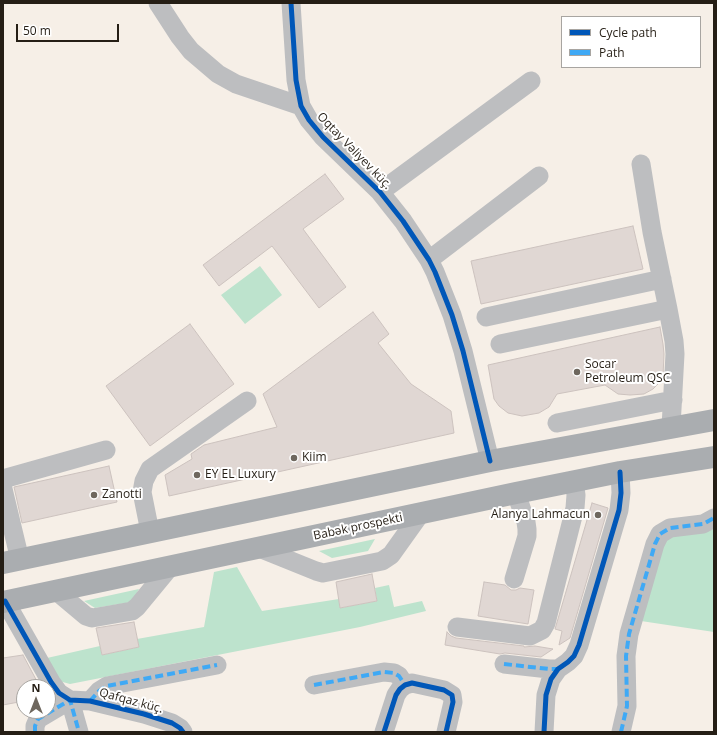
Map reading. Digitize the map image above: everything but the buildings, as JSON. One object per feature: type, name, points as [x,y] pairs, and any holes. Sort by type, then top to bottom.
[{"type":"main road","points":[[11,562],[490,461],[714,420]]},
{"type":"main road","name":"Babək prospekti","points":[[4,601],[574,481],[714,457]]},
{"type":"street","points":[[158,3],[191,51],[218,74],[236,84],[301,106]]},
{"type":"street","name":"Oqtay Vəliyev küç.","points":[[290,3],[296,80],[301,106],[309,120],[323,137],[380,192],[403,221],[429,260],[452,315],[463,351],[490,461]]},
{"type":"street","points":[[380,192],[531,81]]},
{"type":"street","points":[[641,164],[652,232],[674,341],[675,354],[671,427]]},
{"type":"street","points":[[429,260],[539,176]]},
{"type":"street","points":[[486,317],[662,279]]},
{"type":"street","points":[[500,344],[668,309]]},
{"type":"street","points":[[557,423],[672,400]]},
{"type":"street","points":[[150,532],[142,492],[144,481],[150,469],[247,401]]},
{"type":"street","points":[[3,479],[106,450]]},
{"type":"street","points":[[544,732],[546,695],[551,680],[558,669],[574,656],[579,645],[619,510],[621,493],[620,472]]},
{"type":"street","points":[[457,627],[530,636],[542,630],[546,623],[575,508],[576,496],[574,481]]},
{"type":"street","points":[[3,489],[11,562]]},
{"type":"street","points":[[514,579],[527,536],[526,522],[516,493]]},
{"type":"street","points":[[259,548],[323,573],[382,562],[391,555],[421,513]]},
{"type":"street","points":[[621,732],[627,706],[626,656],[629,634],[655,544],[660,534],[670,528],[703,524],[714,518]]},
{"type":"street","points":[[55,590],[86,616],[92,618],[132,611],[170,567]]},
{"type":"street","points":[[4,601],[51,682],[59,693],[70,700],[79,732]]},
{"type":"street","points":[[504,664],[558,669]]},
{"type":"street","points":[[90,701],[99,691],[107,686],[217,665]]},
{"type":"street","points":[[314,685],[384,672],[394,673],[399,676],[405,684]]},
{"type":"street","points":[[384,732],[396,695],[405,684],[412,683],[444,690],[452,695],[454,702],[446,732]]},
{"type":"street","points":[[35,732],[35,726],[38,719],[70,700]]},
{"type":"street","name":"Qafqaz küç.","points":[[70,700],[90,701],[144,714],[172,723],[183,732]]},
{"type":"green space","points":[[260,266],[282,295],[245,324],[221,295]]},
{"type":"green space","points":[[714,529],[714,632],[641,621],[662,545],[671,536]]},
{"type":"green space","points":[[375,539],[368,551],[332,558],[319,551]]},
{"type":"green space","points":[[237,567],[262,611],[339,599],[340,608],[377,601],[375,588],[389,585],[394,607],[422,601],[426,611],[360,627],[70,684],[59,681],[47,658],[100,646],[102,655],[139,647],[137,639],[204,627],[214,572]]},
{"type":"green space","points":[[139,589],[132,602],[95,608],[84,601]]},
{"type":"marked path","points":[[621,732],[627,706],[626,656],[629,634],[655,544],[660,534],[670,528],[703,524],[714,518]]},
{"type":"marked path","points":[[504,664],[558,669]]},
{"type":"marked path","points":[[90,701],[99,691],[107,686],[217,665]]},
{"type":"marked path","points":[[314,685],[384,672],[394,673],[399,676],[405,685]]},
{"type":"marked path","points":[[35,732],[35,726],[38,719],[70,700],[79,732]]},
{"type":"cycle path","points":[[291,3],[296,80],[301,106],[309,120],[323,137],[380,192],[403,221],[429,260],[452,315],[463,351],[490,461]]},
{"type":"cycle path","points":[[544,732],[546,695],[551,679],[558,669],[574,656],[579,645],[619,510],[621,493],[620,472]]},
{"type":"cycle path","points":[[5,601],[51,682],[59,693],[70,700],[90,701],[144,714],[172,723],[183,732]]},
{"type":"cycle path","points":[[384,732],[396,695],[405,685],[412,683],[444,690],[452,695],[453,702],[446,732]]},
{"type":"place","name":"Socar Petroleum QSC","points":[[577,372]]},
{"type":"place","name":"Kiim","points":[[294,458]]},
{"type":"place","name":"EY EL Luxury","points":[[197,475]]},
{"type":"place","name":"Zanotti","points":[[94,495]]},
{"type":"place","name":"Alanya Lahmacun","points":[[598,515]]}]
